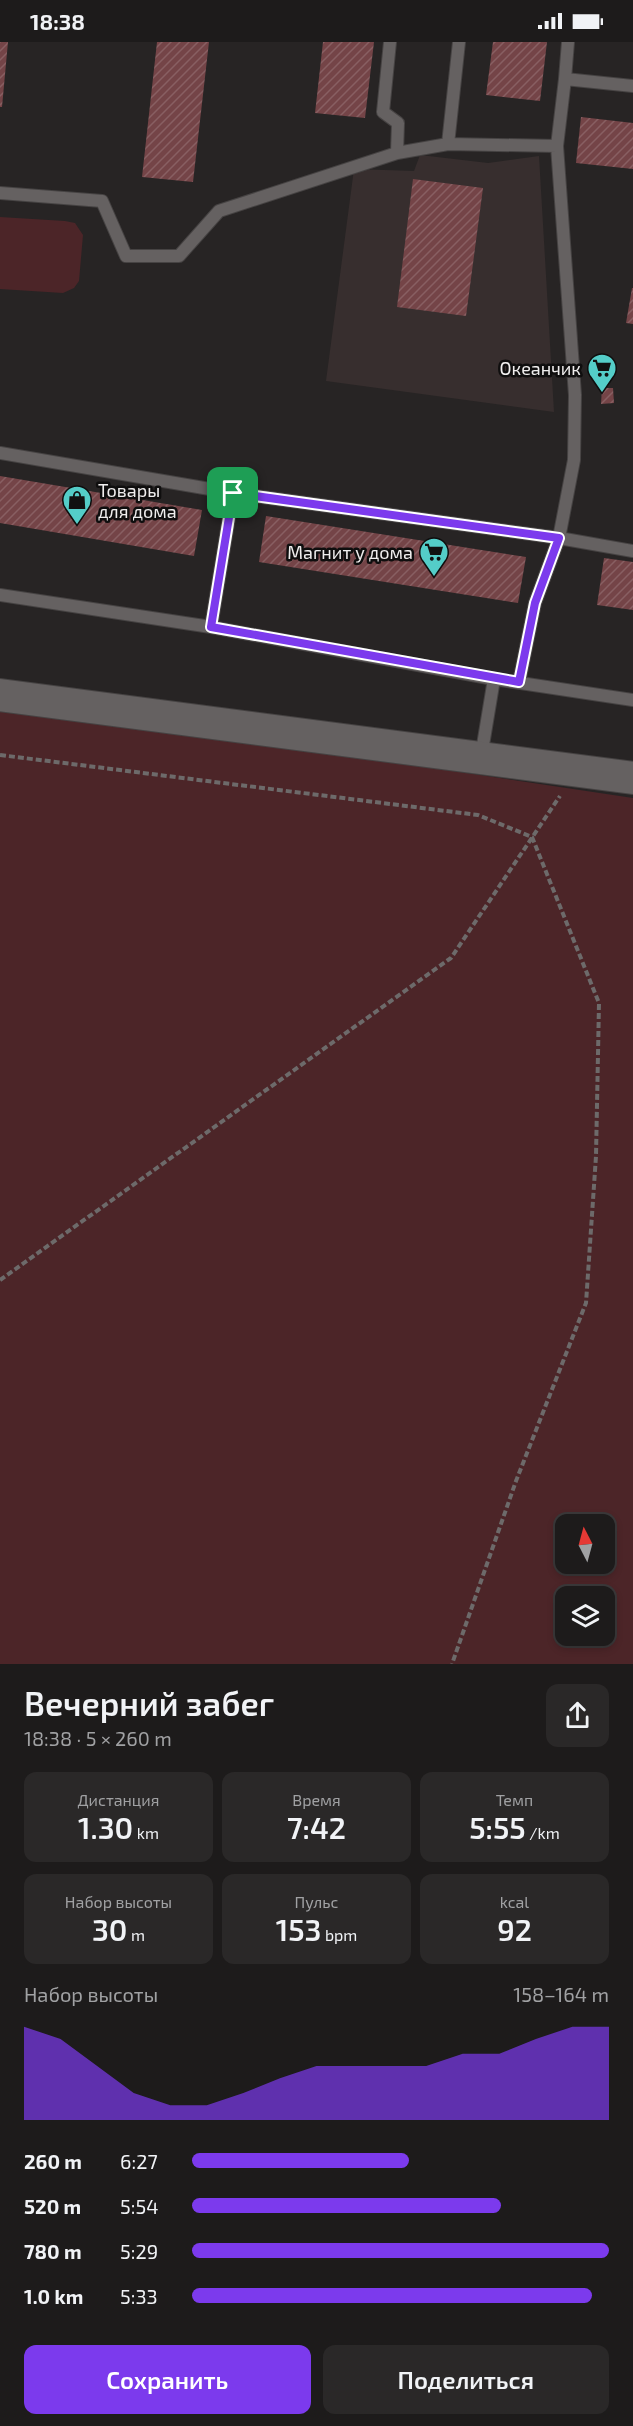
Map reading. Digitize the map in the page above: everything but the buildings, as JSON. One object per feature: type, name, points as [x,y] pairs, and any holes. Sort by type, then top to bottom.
[{"type":"street","points":[[0,695],[633,778]]},
{"type":"lane","points":[[390,42],[383,111],[398,123],[396,153]]},
{"type":"lane","points":[[448,144],[459,42]]},
{"type":"lane","points":[[519,682],[535,603],[559,538],[573,460],[575,395],[557,146],[568,42]]},
{"type":"lane","points":[[564,79],[633,86]]},
{"type":"lane","points":[[0,193],[102,201],[126,256],[178,256],[219,211],[396,153],[448,144],[557,146]]},
{"type":"lane","points":[[0,453],[233,493],[559,538],[633,551]]},
{"type":"lane","points":[[211,627],[233,493]]},
{"type":"lane","points":[[0,595],[211,627],[494,679],[633,700]]},
{"type":"lane","points":[[481,758],[494,679]]},
{"type":"path","points":[[0,755],[478,815],[532,837],[599,1002],[596,1156],[586,1303],[516,1481],[452,1664]]},
{"type":"path","points":[[0,1280],[451,958],[577,771]]},
{"type":"shaded area","points":[[420,155],[488,163],[539,156],[554,412],[326,381],[354,169],[414,171]]},
{"type":"shaded area","points":[[0,217],[75,223],[83,235],[79,281],[74,288],[63,293],[0,289]]},
{"type":"shaded area","points":[[0,703],[633,798],[633,1664],[0,1664]]},
{"type":"place","name":"Океанчик","points":[[602,394]]},
{"type":"place","name":"Товары для дома","points":[[77,526]]},
{"type":"place","name":"Магнит у дома","points":[[434,578]]},
{"type":"route","points":[[233,493],[559,538],[535,603],[519,682],[211,627],[233,493]]}]
